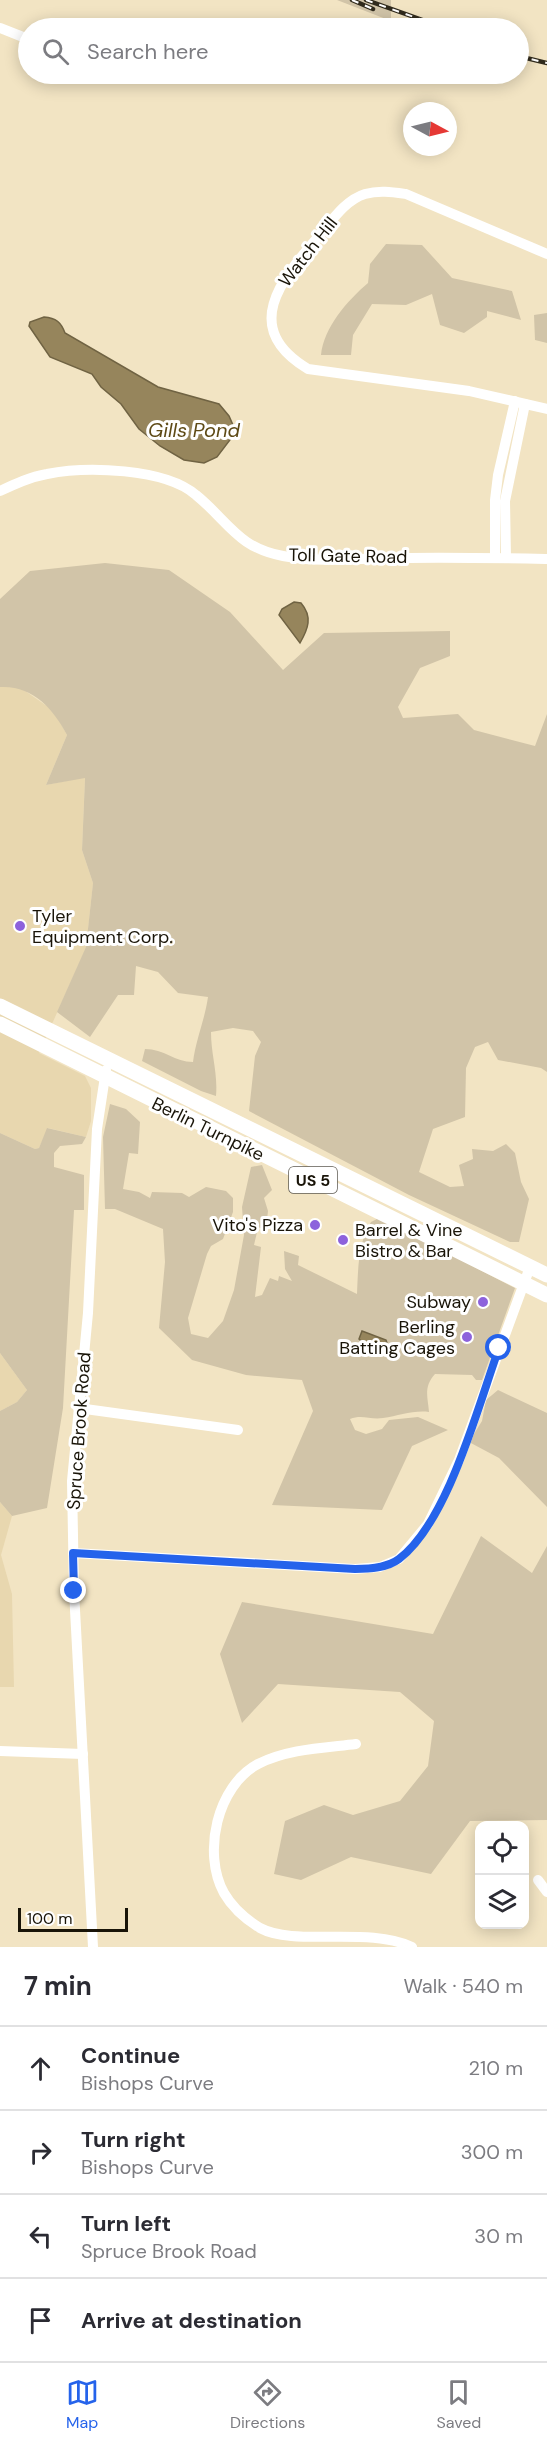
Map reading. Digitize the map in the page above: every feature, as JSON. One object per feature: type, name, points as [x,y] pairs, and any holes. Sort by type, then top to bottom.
[{"type":"highway","name":"Berlin Turnpike","points":[[4,1007],[547,1275]]},
{"type":"highway","name":"Berlin Turnpike","points":[[0,1024],[547,1295]]},
{"type":"street","points":[[0,28],[18,35]]},
{"type":"street","name":"Watch Hill","points":[[547,254],[406,194],[391,191],[369,193],[353,200],[342,210],[289,270],[278,288],[272,306],[274,330],[279,342],[297,362],[308,369],[469,392],[547,409]]},
{"type":"street","points":[[501,558],[495,500],[520,403]]},
{"type":"street","name":"Toll Gate Road","points":[[0,491],[47,474],[79,471],[159,476],[180,483],[197,495],[234,535],[251,546],[276,554],[317,559],[547,559]]},
{"type":"street","name":"Spruce Brook Road","points":[[93,1947],[73,1553],[73,1458],[88,1312],[97,1129],[104,1077],[110,1061]]},
{"type":"street","points":[[73,1553],[361,1569],[390,1564],[399,1559],[428,1524],[450,1482],[530,1267]]},
{"type":"street","points":[[78,1408],[238,1430]]},
{"type":"street","points":[[356,1744],[285,1754],[256,1765],[234,1785],[220,1811],[215,1842],[217,1867],[224,1893],[241,1914],[262,1929],[289,1941],[382,1938],[412,1947]]},
{"type":"street","points":[[0,1750],[83,1754]]},
{"type":"street","points":[[538,1880],[547,1892]]},
{"type":"shaded area","points":[[337,0],[391,0],[391,18],[383,18]]},
{"type":"shaded area","points":[[386,244],[422,245],[452,278],[512,291],[521,320],[487,311],[487,317],[464,333],[440,325],[432,294],[406,305],[372,304],[353,335],[351,355],[321,355],[332,325],[345,306],[368,283],[370,264]]},
{"type":"shaded area","points":[[547,313],[547,343],[535,340],[534,315]]},
{"type":"shaded area","points":[[105,563],[169,570],[230,612],[283,670],[324,633],[450,631],[450,656],[420,668],[398,707],[403,718],[458,714],[474,730],[535,746],[547,714],[547,1072],[541,1068],[498,1060],[488,1042],[475,1047],[466,1068],[465,1117],[433,1129],[419,1172],[450,1187],[464,1186],[459,1165],[473,1159],[472,1149],[493,1151],[506,1144],[515,1153],[521,1182],[529,1199],[519,1242],[510,1242],[409,1195],[249,1111],[255,1056],[261,1042],[253,1031],[233,1028],[211,1032],[216,1096],[201,1091],[142,1061],[145,1049],[193,1062],[207,1005],[208,997],[178,993],[158,972],[136,966],[134,995],[118,995],[90,1037],[57,1012],[86,947],[93,883],[82,850],[85,778],[46,785],[67,735],[48,707],[32,694],[11,687],[0,687],[0,599],[30,571]]},
{"type":"shaded area","points":[[18,686],[54,711],[67,735],[46,785],[85,777],[82,850],[93,883],[86,948],[39,1053],[85,1076],[91,1088],[91,1121],[86,1137],[48,1128],[39,1148],[35,1149],[0,1133],[0,687]]},
{"type":"shaded area","points":[[110,1104],[126,1109],[140,1122],[138,1154],[129,1153],[123,1189],[139,1192],[150,1198],[152,1192],[182,1193],[189,1197],[206,1187],[226,1191],[233,1198],[233,1212],[223,1239],[211,1246],[207,1254],[188,1318],[191,1334],[208,1338],[223,1321],[234,1290],[244,1235],[242,1207],[251,1167],[262,1165],[272,1190],[264,1198],[268,1211],[266,1228],[258,1228],[254,1245],[261,1247],[255,1297],[262,1295],[270,1278],[278,1281],[279,1276],[292,1281],[285,1269],[284,1251],[299,1256],[298,1265],[357,1294],[363,1238],[371,1222],[379,1218],[515,1288],[482,1380],[476,1380],[472,1375],[435,1374],[428,1388],[429,1412],[412,1412],[383,1418],[350,1419],[355,1430],[366,1434],[382,1429],[389,1420],[418,1417],[448,1430],[412,1446],[382,1510],[272,1505],[313,1411],[302,1380],[246,1375],[192,1360],[159,1328],[165,1262],[163,1229],[115,1209],[105,1209],[103,1137]]},
{"type":"shaded area","points":[[47,1128],[86,1137],[82,1144],[60,1146],[54,1153],[54,1167],[84,1175],[84,1210],[74,1210],[63,1408],[47,1508],[12,1516],[0,1502],[0,1411],[17,1402],[27,1390],[0,1353],[0,1133],[35,1149],[39,1148]]},
{"type":"shaded area","points":[[0,1353],[27,1390],[17,1402],[0,1411]]},
{"type":"shaded area","points":[[498,1390],[547,1413],[547,1507],[499,1458],[469,1442],[482,1421],[486,1400]]},
{"type":"shaded area","points":[[0,1502],[12,1516],[1,1555],[12,1594],[14,1687],[0,1687]]},
{"type":"shaded area","points":[[481,1536],[532,1573],[547,1546],[547,1820],[470,1821],[431,1874],[351,1857],[301,1880],[274,1874],[285,1821],[324,1805],[353,1815],[400,1801],[428,1766],[434,1721],[400,1692],[278,1684],[242,1723],[220,1654],[242,1602],[433,1634]]},
{"type":"water","name":"Gills Pond","points":[[44,317],[52,318],[60,323],[65,333],[158,387],[219,404],[229,416],[236,432],[217,457],[204,463],[184,460],[160,446],[139,429],[121,404],[101,387],[92,374],[50,357],[29,326],[30,322]]},
{"type":"water","points":[[294,602],[301,603],[308,618],[307,628],[300,643],[279,615],[282,609]]},
{"type":"water","points":[[362,1331],[386,1340],[388,1346],[377,1349],[366,1344],[359,1339]]},
{"type":"railway","points":[[352,0],[373,9]]},
{"type":"railway","points":[[366,0],[417,18]]},
{"type":"railway","points":[[529,59],[547,63]]},
{"type":"place","name":"Tyler Equipment Corp.","points":[[20,926]]},
{"type":"place","name":"Vito's Pizza","points":[[315,1225]]},
{"type":"place","name":"Barrel & Vine Bistro & Bar","points":[[343,1240]]},
{"type":"place","name":"Subway","points":[[483,1302]]},
{"type":"place","name":"Berling Batting Cages","points":[[467,1337]]},
{"type":"route","points":[[74,1591],[73,1553],[355,1569],[380,1567],[399,1559],[418,1539],[428,1524],[450,1482],[499,1348]]}]
